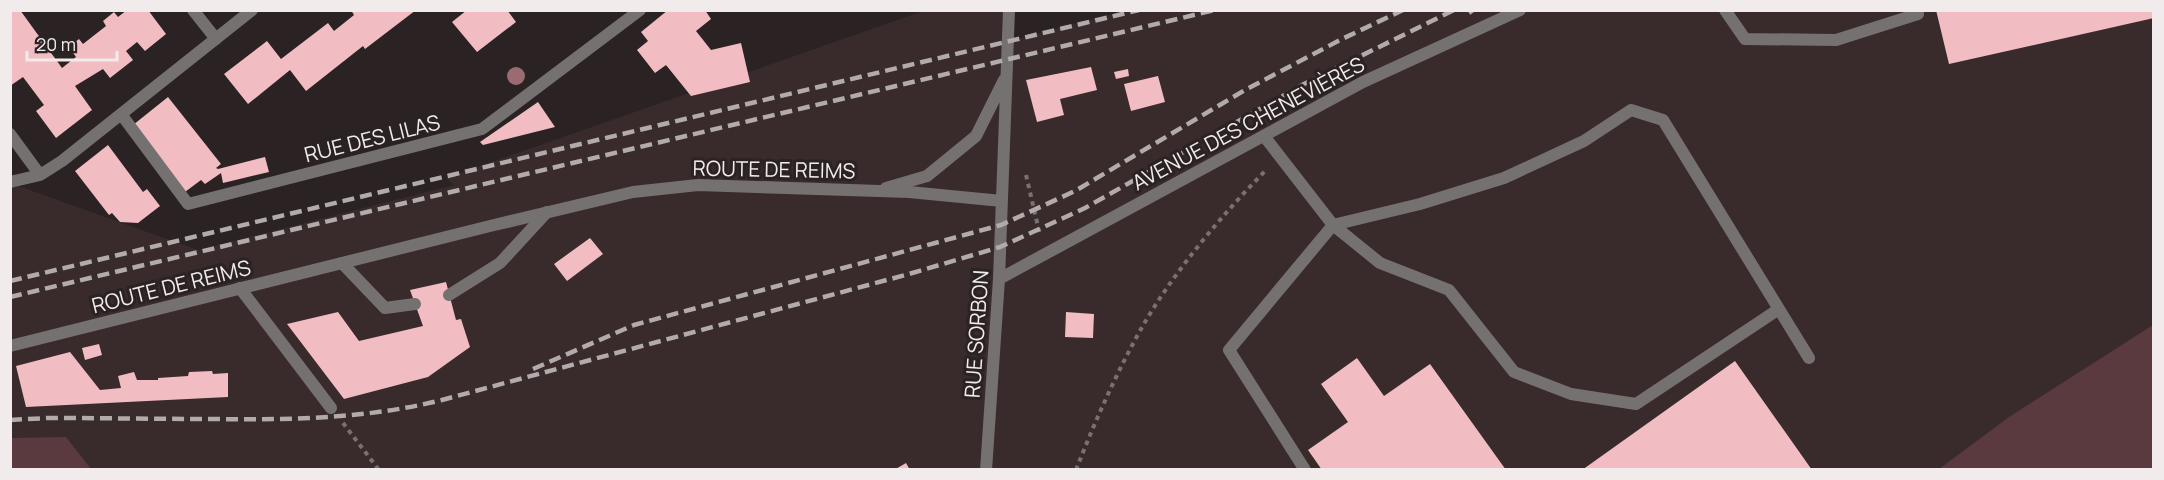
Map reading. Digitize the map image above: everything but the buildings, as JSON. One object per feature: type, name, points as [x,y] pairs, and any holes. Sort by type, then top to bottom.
[{"type":"street","points":[[193,10],[216,39]]},
{"type":"street","points":[[10,182],[40,175],[62,160],[252,10]]},
{"type":"street","name":"RUE DES LILAS","points":[[121,114],[189,204],[482,129],[640,10]]},
{"type":"street","name":"RUE SORBON","points":[[986,470],[999,279],[1009,10]]},
{"type":"street","name":"AVENUE DES CHENEVIÈRES","points":[[999,279],[1363,82],[1520,10]]},
{"type":"street","points":[[1725,10],[1745,39],[1836,40],[1918,14]]},
{"type":"street","points":[[876,191],[927,176],[976,136],[1006,76]]},
{"type":"street","points":[[1305,470],[1229,350],[1333,225],[1420,204],[1504,178],[1584,141],[1631,110],[1663,120],[1809,358]]},
{"type":"street","points":[[10,134],[40,175]]},
{"type":"street","points":[[1264,135],[1333,225],[1380,263],[1449,290],[1514,372],[1571,394],[1636,404],[1779,309]]},
{"type":"street","name":"ROUTE DE REIMS","points":[[10,346],[547,212],[665,187],[698,185],[876,191],[1002,201]]},
{"type":"street","points":[[449,295],[500,262],[547,212]]},
{"type":"street","points":[[342,263],[385,309],[415,304]]},
{"type":"street","points":[[240,288],[331,408]]},
{"type":"path","points":[[1076,470],[1099,411],[1142,328],[1202,243],[1242,195],[1279,157]]},
{"type":"path","points":[[1025,172],[1038,230],[1046,252]]},
{"type":"path","points":[[331,408],[379,470]]},
{"type":"shaded area","points":[[1127,10],[2153,11],[2153,364],[1996,470],[11,469],[10,183],[198,250],[454,185],[446,178],[923,11],[1009,11],[1009,41]]},
{"type":"shaded area","points":[[2153,325],[2153,469],[1939,469],[2009,417]]},
{"type":"shaded area","points":[[66,437],[91,469],[11,469],[11,438]]},
{"type":"railway","points":[[10,281],[1139,10]]},
{"type":"railway","points":[[10,297],[1215,10]]},
{"type":"railway","points":[[533,369],[634,325],[1001,225],[1075,191],[1245,90],[1403,10]]},
{"type":"railway","points":[[10,420],[47,418],[269,419],[327,417],[385,411],[442,400],[909,274],[1000,247],[1085,208],[1304,84],[1454,10]]},
{"type":"railway","points":[[1469,13],[1473,10]]}]
